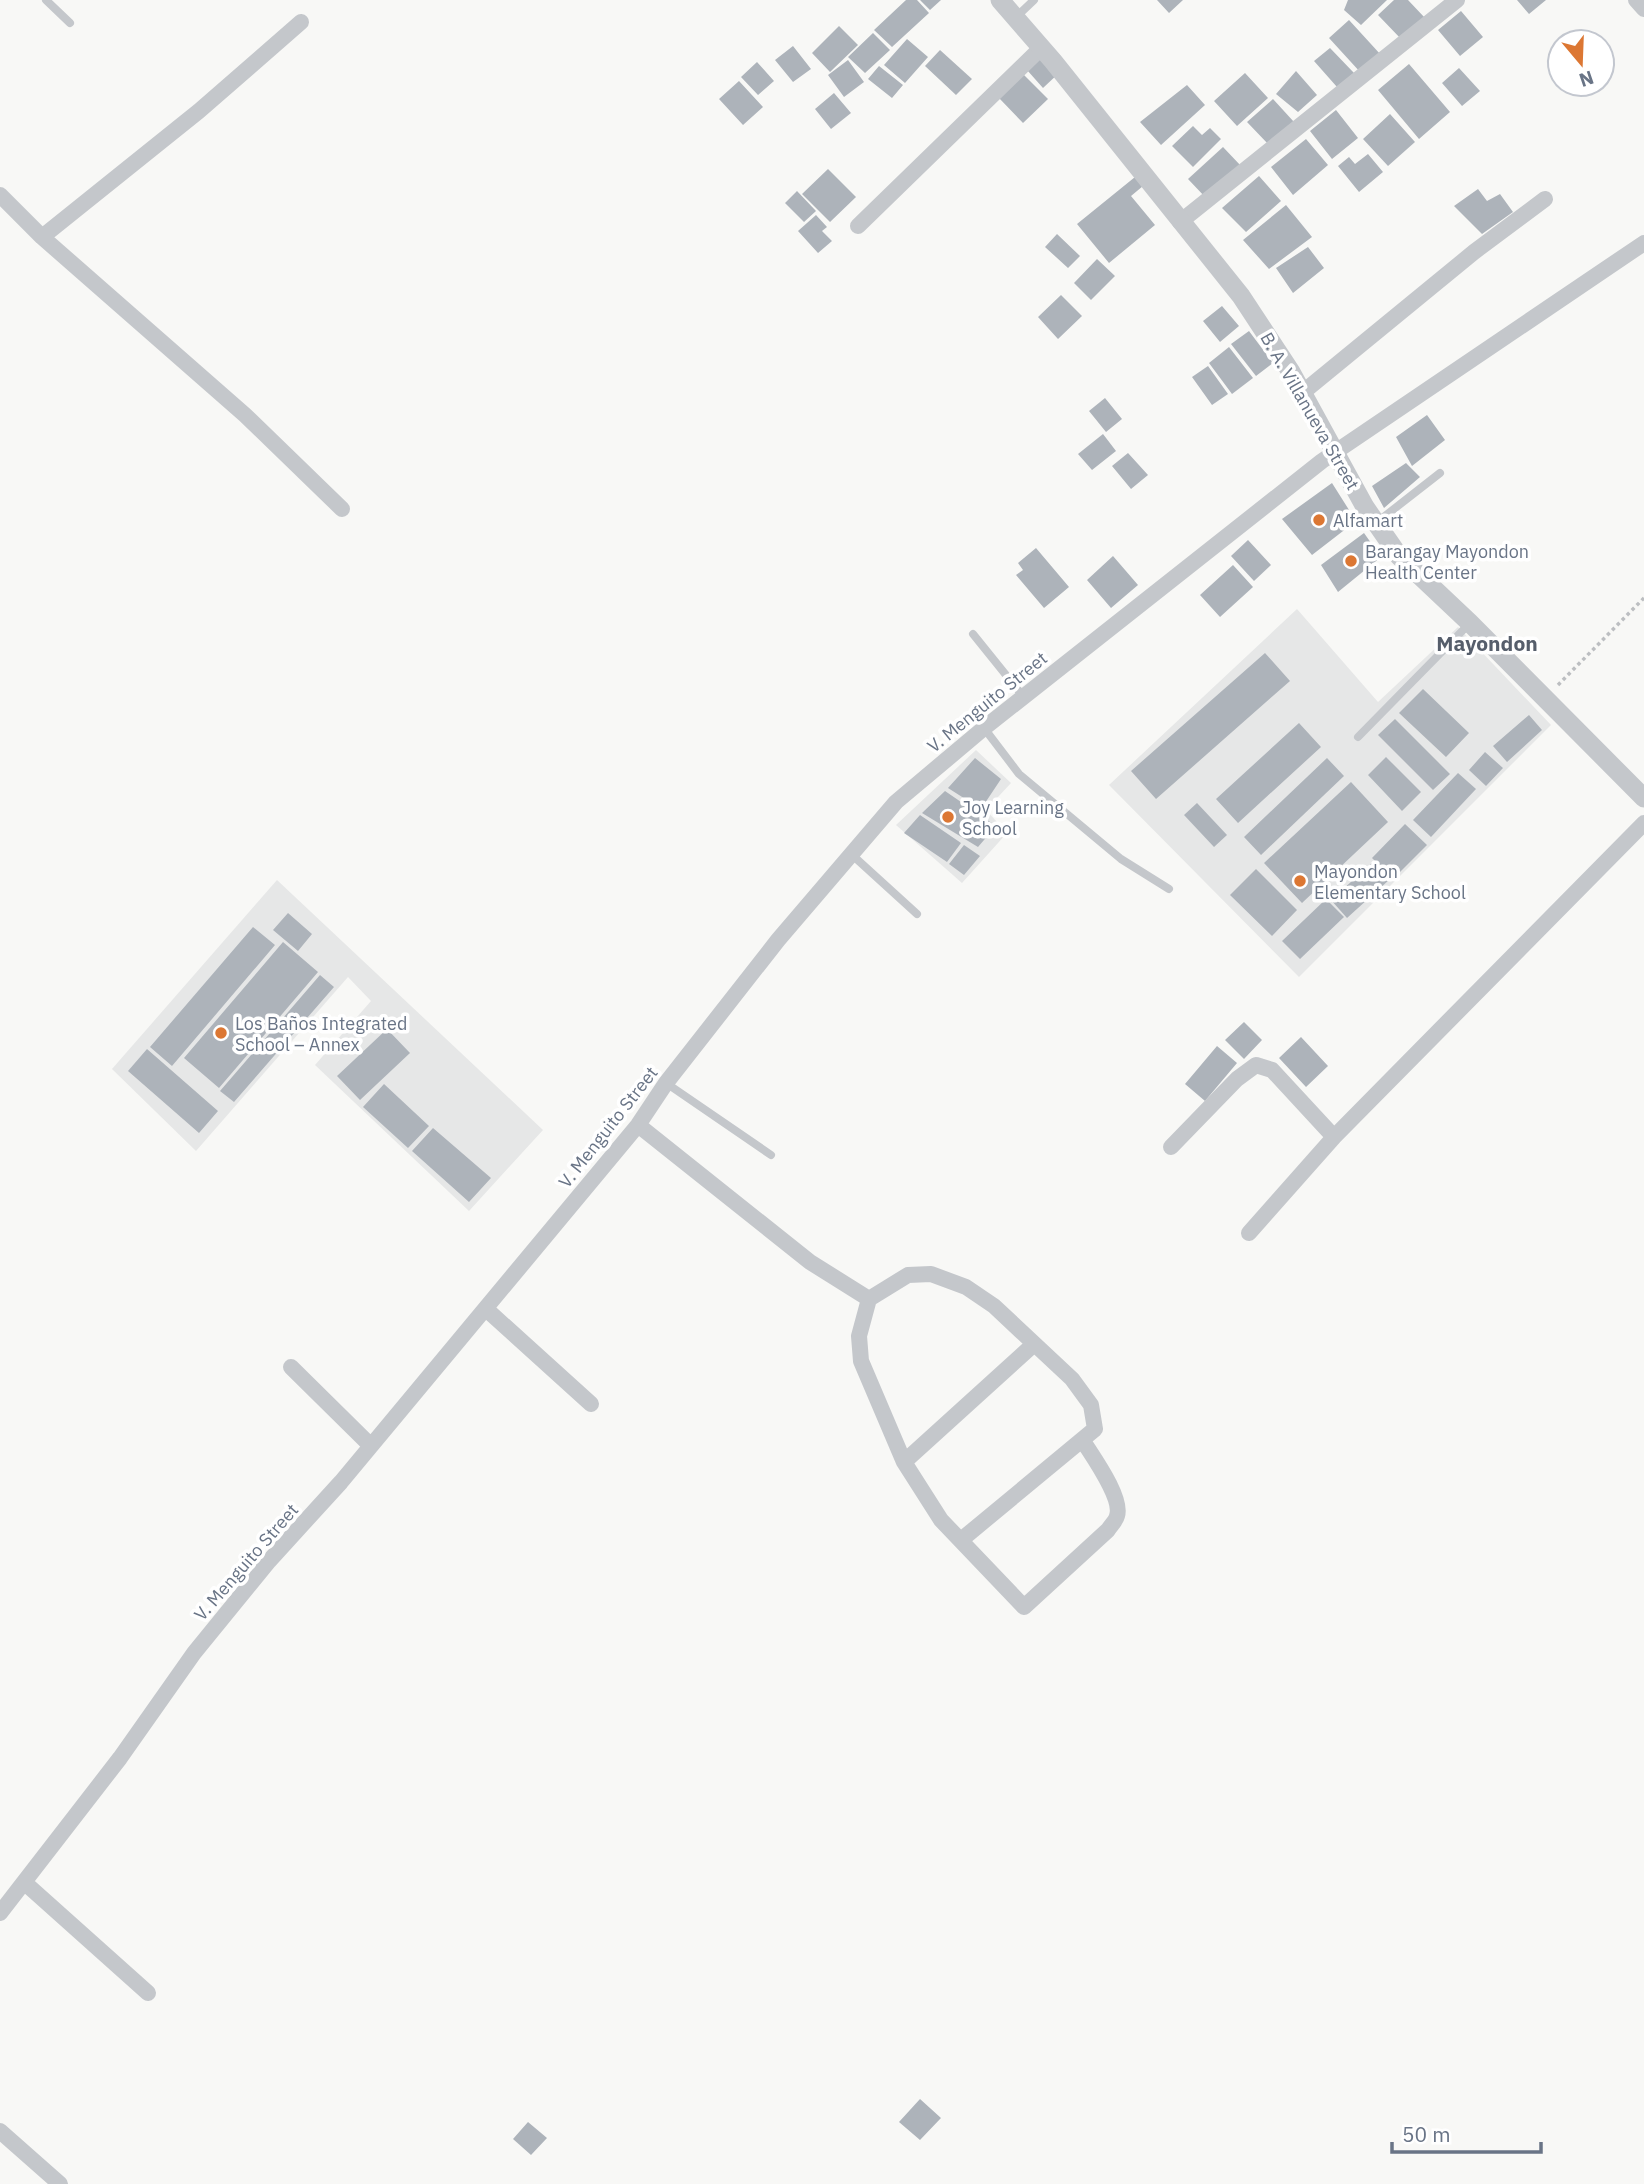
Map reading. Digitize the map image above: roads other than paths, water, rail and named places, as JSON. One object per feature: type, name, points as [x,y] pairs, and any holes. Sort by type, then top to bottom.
[{"type":"street","points":[[1181,222],[1457,0]]},
{"type":"street","points":[[1636,0],[1644,9]]},
{"type":"street","name":"B. A. Villanueva Street","points":[[1010,7],[1241,296],[1302,393],[1376,523],[1399,556],[1470,623],[1644,798]]},
{"type":"street","points":[[42,237],[199,111],[302,22]]},
{"type":"street","points":[[858,226],[1042,47]]},
{"type":"street","points":[[0,195],[42,237],[245,415],[342,509]]},
{"type":"street","points":[[1302,393],[1474,252],[1545,199]]},
{"type":"street","name":"V. Menguito Street","points":[[0,1913],[120,1758],[194,1653],[371,1446],[638,1125],[666,1083],[850,853],[896,802],[1023,696],[1334,452],[1644,243]]},
{"type":"street","points":[[1249,1233],[1334,1137],[1644,822]]},
{"type":"street","points":[[1171,1147],[1237,1079],[1256,1065],[1272,1070],[1334,1137]]},
{"type":"street","points":[[638,1125],[810,1262],[869,1299]]},
{"type":"street","points":[[961,1540],[1095,1429],[1091,1405],[1072,1379],[994,1306],[945,1277],[908,1275],[869,1299],[859,1336],[861,1361],[904,1462],[941,1520],[1024,1607],[1108,1530],[1117,1516],[1118,1504],[1108,1481],[1083,1441]]},
{"type":"street","points":[[486,1309],[591,1405]]},
{"type":"street","points":[[904,1462],[1033,1345]]},
{"type":"street","points":[[291,1367],[371,1446]]},
{"type":"street","points":[[25,1883],[148,1993]]},
{"type":"street","points":[[0,2132],[60,2184]]},
{"type":"lane","points":[[46,0],[70,23]]},
{"type":"lane","points":[[1010,7],[1034,0]]},
{"type":"lane","points":[[1376,523],[1440,473]]},
{"type":"lane","points":[[1358,737],[1470,623]]},
{"type":"lane","points":[[974,634],[1023,696]]},
{"type":"lane","points":[[984,728],[1018,774],[1121,859],[1169,889]]},
{"type":"lane","points":[[850,853],[917,915]]},
{"type":"lane","points":[[666,1083],[771,1155]]},
{"type":"place","name":"Alfamart","points":[[1319,520]]},
{"type":"place","name":"Barangay Mayondon Health Center","points":[[1351,561]]},
{"type":"place","name":"Joy Learning School","points":[[948,817]]},
{"type":"place","name":"Mayondon Elementary School","points":[[1300,881]]},
{"type":"place","name":"Los Baños Integrated School – Annex","points":[[221,1033]]},
{"type":"district","name":"Mayondon","points":[[1487,643]]}]
